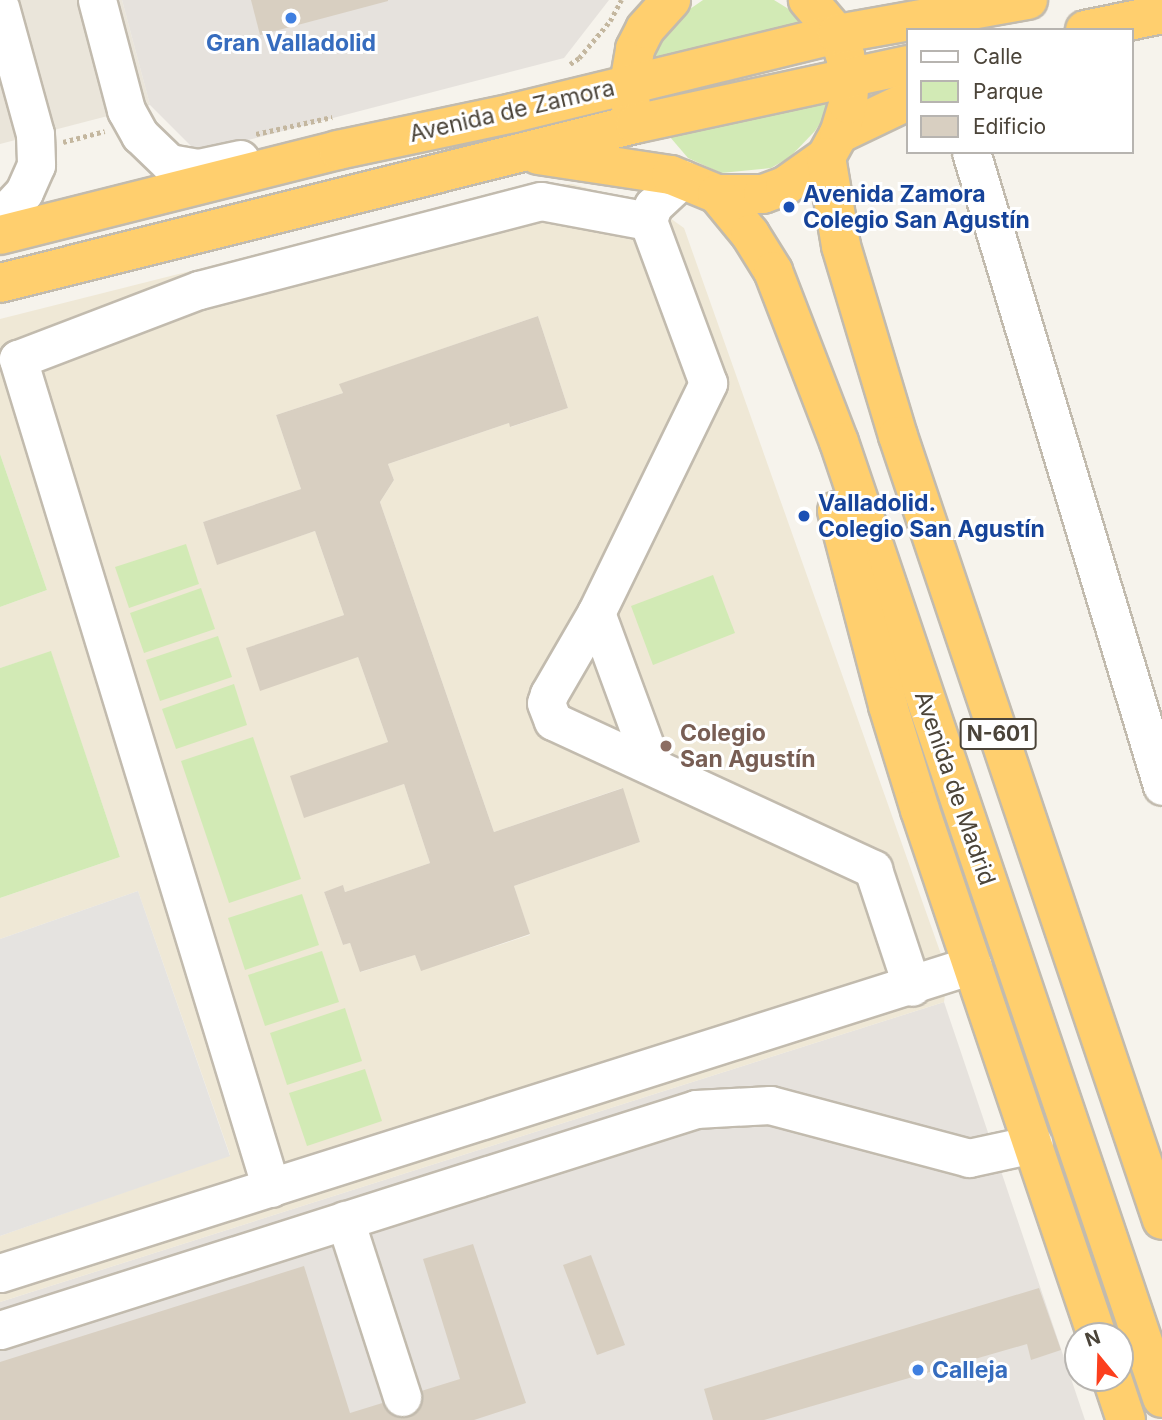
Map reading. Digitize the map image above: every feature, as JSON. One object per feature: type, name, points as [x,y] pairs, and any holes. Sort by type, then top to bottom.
[{"type":"highway","points":[[671,0],[645,29],[635,49],[629,84],[635,124],[653,156],[677,177]]},
{"type":"highway","points":[[808,0],[837,34],[850,77],[848,104],[832,146]]},
{"type":"highway","name":"Avenida de Zamora","points":[[0,235],[342,133],[629,84],[837,34],[1028,0]]},
{"type":"highway","points":[[1095,28],[1162,14]]},
{"type":"highway","points":[[1134,36],[1162,30]]},
{"type":"highway","name":"Avenida de Zamora","points":[[0,283],[519,152],[850,77],[906,92]]},
{"type":"highway","points":[[519,152],[677,177],[717,194],[763,194],[785,186],[832,146],[906,94]]},
{"type":"highway","name":"N-601","points":[[832,146],[841,246],[898,436],[1162,1220]]},
{"type":"highway","name":"Avenida de Madrid","points":[[717,194],[750,234],[773,271],[839,442],[1162,1398]]},
{"type":"highway","points":[[839,442],[835,502],[888,705],[1092,1322]]},
{"type":"highway","points":[[1117,1392],[1126,1420]]},
{"type":"street","points":[[97,0],[127,110],[140,135],[169,163],[198,168],[342,133]]},
{"type":"street","points":[[0,7],[35,134],[36,166],[24,192],[6,211],[0,212]]},
{"type":"street","points":[[973,154],[1162,786]]},
{"type":"street","points":[[677,177],[653,206],[648,221],[708,383],[596,613],[549,694],[547,711],[553,721],[561,726],[652,765],[873,869],[912,987]]},
{"type":"street","points":[[271,1188],[18,359],[199,290],[541,201],[648,221]]},
{"type":"street","points":[[596,613],[652,765]]},
{"type":"street","points":[[0,1273],[912,987],[972,965]]},
{"type":"street","points":[[0,1330],[696,1109],[770,1105],[969,1158],[1033,1144]]},
{"type":"street","points":[[345,1220],[402,1396]]},
{"type":"path","points":[[559,72],[579,58],[610,21],[621,0]]},
{"type":"path","points":[[243,137],[319,117],[342,133]]},
{"type":"path","points":[[35,149],[133,123]]},
{"type":"shaded area","points":[[0,0],[122,0],[150,105],[0,144]]},
{"type":"shaded area","points":[[122,0],[609,0],[564,58],[198,153],[150,105]]},
{"type":"shaded area","name":"Colegio San Agustín","points":[[572,184],[653,206],[684,228],[948,974],[944,1002],[0,1302],[0,1236],[230,1155],[138,891],[0,939],[0,898],[120,857],[51,652],[0,668],[0,607],[47,590],[0,454],[0,319],[527,186]],"holes":[[[538,316],[568,408],[511,427],[509,423],[388,464],[394,480],[380,502],[494,832],[622,788],[640,842],[514,886],[530,935],[421,970],[415,955],[361,972],[350,943],[343,945],[324,892],[343,886],[345,892],[430,863],[404,784],[305,817],[388,742],[358,657],[247,648],[344,615],[315,531],[218,564],[203,522],[301,489],[276,415],[343,393],[340,384]]]},
{"type":"shaded area","points":[[138,891],[230,1156],[0,1236],[0,939]]},
{"type":"shaded area","points":[[944,1002],[1064,1358],[1064,1392],[1076,1392],[1085,1420],[0,1420],[0,1302]]},
{"type":"green space","points":[[703,0],[774,0],[800,16],[813,31],[653,65],[655,47],[677,18]]},
{"type":"green space","points":[[830,92],[823,119],[815,131],[790,157],[771,168],[721,173],[688,158],[670,137],[669,128]]},
{"type":"green space","points":[[0,454],[47,590],[0,607]]},
{"type":"green space","points":[[186,544],[199,584],[129,608],[115,567]]},
{"type":"green space","points":[[713,575],[735,633],[653,665],[631,606]]},
{"type":"green space","points":[[201,588],[215,629],[144,653],[130,613]]},
{"type":"green space","points":[[218,636],[232,677],[160,701],[146,660]]},
{"type":"green space","points":[[51,651],[120,857],[0,898],[0,668]]},
{"type":"green space","points":[[234,684],[247,725],[176,749],[162,709]]},
{"type":"green space","points":[[253,737],[301,879],[229,903],[181,761]]},
{"type":"green space","points":[[302,894],[319,945],[245,970],[228,918]]},
{"type":"green space","points":[[322,951],[339,1002],[265,1026],[248,975]]},
{"type":"green space","points":[[345,1008],[362,1061],[287,1085],[270,1033]]},
{"type":"green space","points":[[365,1069],[382,1121],[307,1146],[289,1093]]},
{"type":"building","name":"Gran Valladolid","points":[[251,0],[388,0],[388,1],[260,35]]},
{"type":"building","points":[[538,316],[568,408],[510,427],[509,423],[388,464],[394,480],[380,502],[494,832],[623,788],[640,842],[514,886],[530,934],[421,971],[415,955],[360,972],[350,943],[343,945],[324,892],[343,885],[345,892],[430,863],[404,784],[304,818],[290,776],[388,742],[358,657],[260,691],[246,648],[344,615],[315,531],[217,565],[203,522],[301,489],[276,415],[343,393],[339,384]]},
{"type":"building","points":[[473,1244],[526,1403],[474,1420],[0,1420],[0,1362],[304,1266],[350,1413],[460,1379],[423,1259]]},
{"type":"building","points":[[591,1255],[625,1345],[597,1355],[563,1265]]},
{"type":"building","points":[[1039,1288],[1061,1350],[1031,1360],[1027,1344],[764,1420],[713,1420],[704,1389]]},
{"type":"place","name":"Gran Valladolid","points":[[291,18]]},
{"type":"place","name":"Avenida Zamora Colegio San Agustín","points":[[789,207]]},
{"type":"place","name":"Valladolid. Colegio San Agustín","points":[[804,516]]},
{"type":"place","name":"Colegio San Agustín","points":[[666,746]]},
{"type":"place","name":"Calleja","points":[[918,1370]]}]
